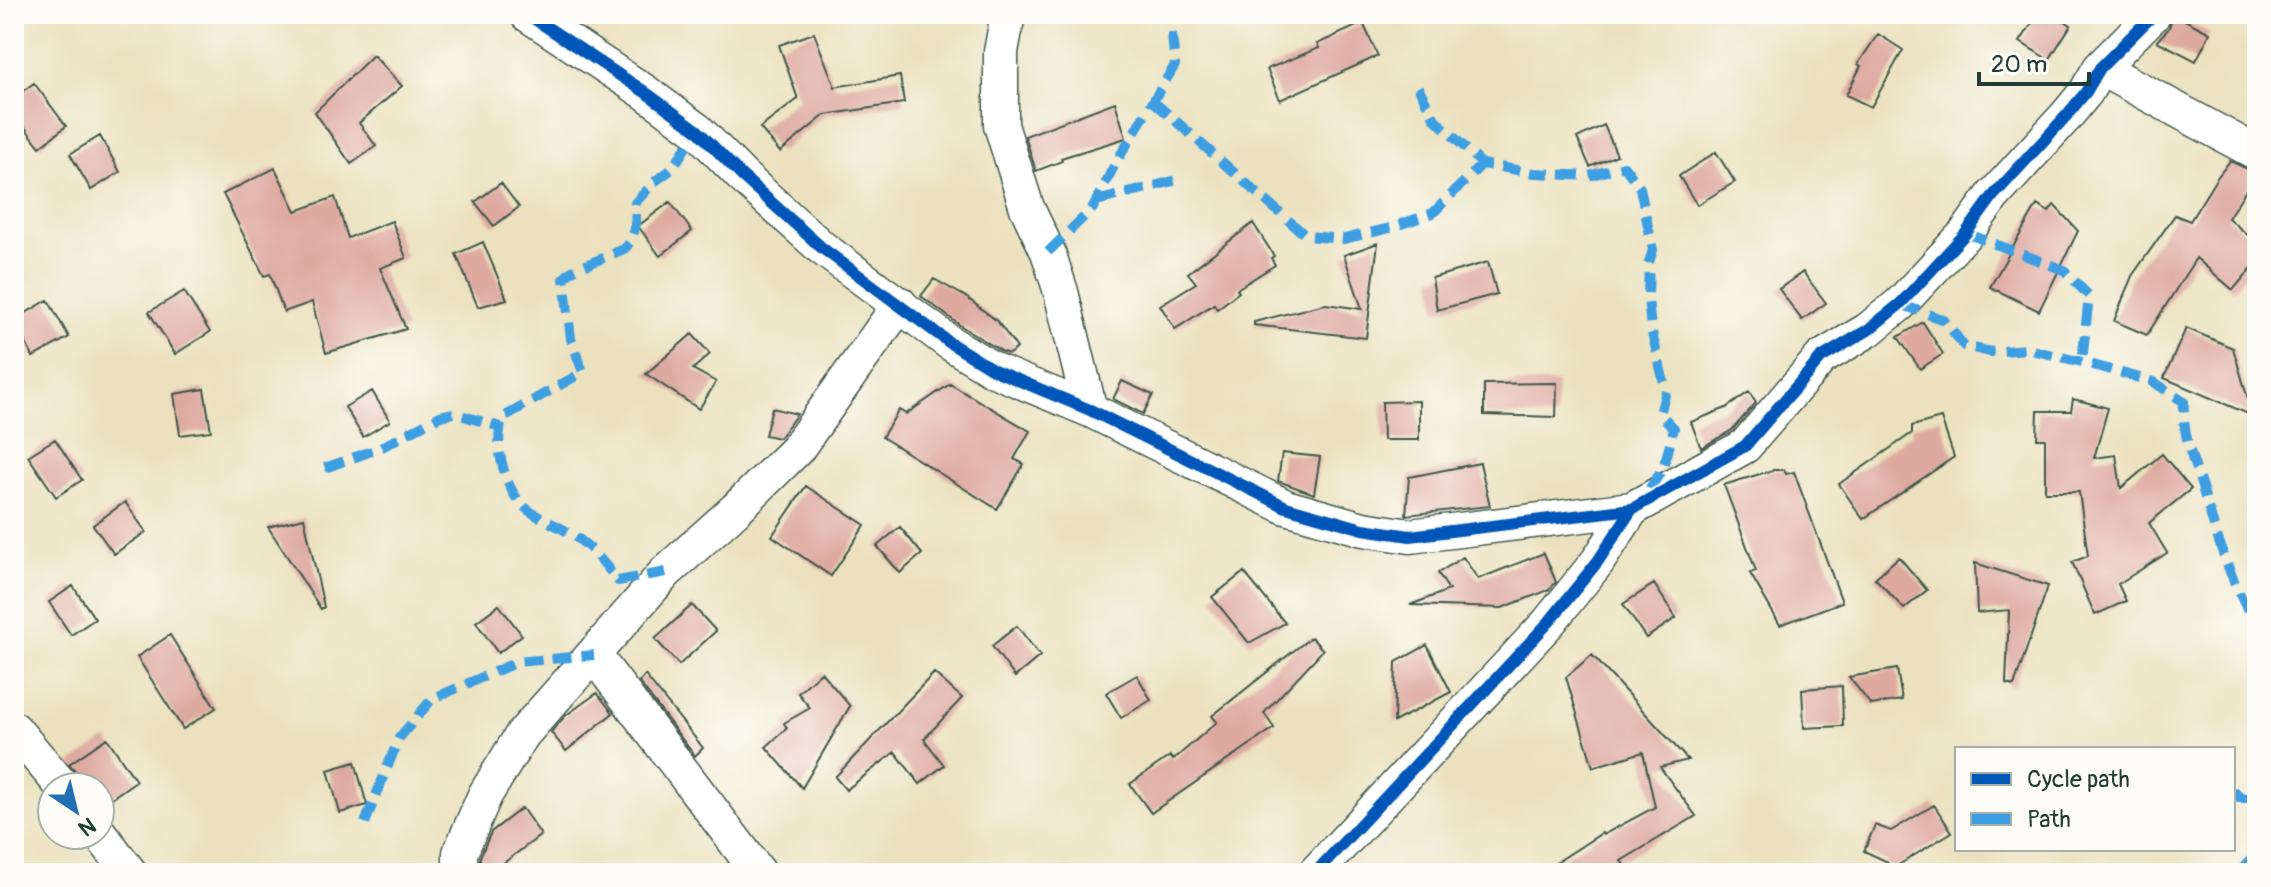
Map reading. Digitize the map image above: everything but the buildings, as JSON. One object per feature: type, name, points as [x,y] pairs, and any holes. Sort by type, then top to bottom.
[{"type":"street","points":[[527,14],[697,130],[742,176],[822,248],[950,343],[994,370],[1090,410],[1286,507],[1363,529],[1410,536],[1632,509],[1745,446],[1821,358],[1868,330],[1900,304],[1966,233],[1993,196],[2067,115],[2100,68],[2154,14]]},
{"type":"street","points":[[1008,14],[1001,52],[1001,125],[1027,208],[1048,252],[1061,292],[1090,410]]},
{"type":"street","points":[[2100,68],[2257,153]]},
{"type":"street","points":[[460,873],[460,853],[485,795],[522,735],[666,572],[797,449],[900,304]]},
{"type":"street","points":[[1315,873],[1549,622],[1598,561],[1632,509]]},
{"type":"street","points":[[594,655],[759,873]]},
{"type":"street","points":[[14,729],[49,771]]},
{"type":"street","points":[[113,851],[130,873]]},
{"type":"marked path","points":[[1048,252],[1093,208],[1115,164],[1175,65],[1170,14]]},
{"type":"marked path","points":[[1418,87],[1435,119],[1482,164],[1534,173],[1589,176],[1624,166],[1640,188],[1653,250],[1649,262],[1648,298],[1651,329],[1666,391],[1660,414],[1674,428],[1661,470],[1645,494]]},
{"type":"marked path","points":[[1153,101],[1306,236],[1344,239],[1433,213],[1482,164]]},
{"type":"marked path","points":[[666,572],[618,581],[585,544],[524,506],[509,484],[501,461],[499,437],[502,418],[583,372],[571,339],[564,278],[572,271],[628,245],[635,228],[635,203],[654,182],[672,169],[697,130]]},
{"type":"marked path","points":[[1097,201],[1177,180]]},
{"type":"marked path","points":[[1966,233],[2064,270],[2089,296],[2082,362]]},
{"type":"marked path","points":[[1900,304],[1944,320],[1964,346],[1991,352],[2028,349],[2082,362],[2154,382],[2184,402],[2188,445],[2230,572],[2254,621]]},
{"type":"marked path","points":[[325,468],[380,448],[440,416],[454,413],[500,427]]},
{"type":"marked path","points":[[365,823],[399,738],[432,699],[517,662],[594,655]]},
{"type":"marked path","points":[[2235,792],[2240,798],[2257,798]]},
{"type":"marked path","points":[[2238,873],[2257,854]]},
{"type":"cycle path","points":[[527,14],[697,130],[742,176],[822,248],[950,343],[994,370],[1090,410],[1286,507],[1363,529],[1410,536],[1632,509]]},
{"type":"cycle path","points":[[1315,873],[1549,622],[1598,561],[1632,509],[1745,446],[1821,358],[1868,330],[1900,304],[1966,233],[1993,196],[2067,115],[2100,68],[2154,14]]}]
